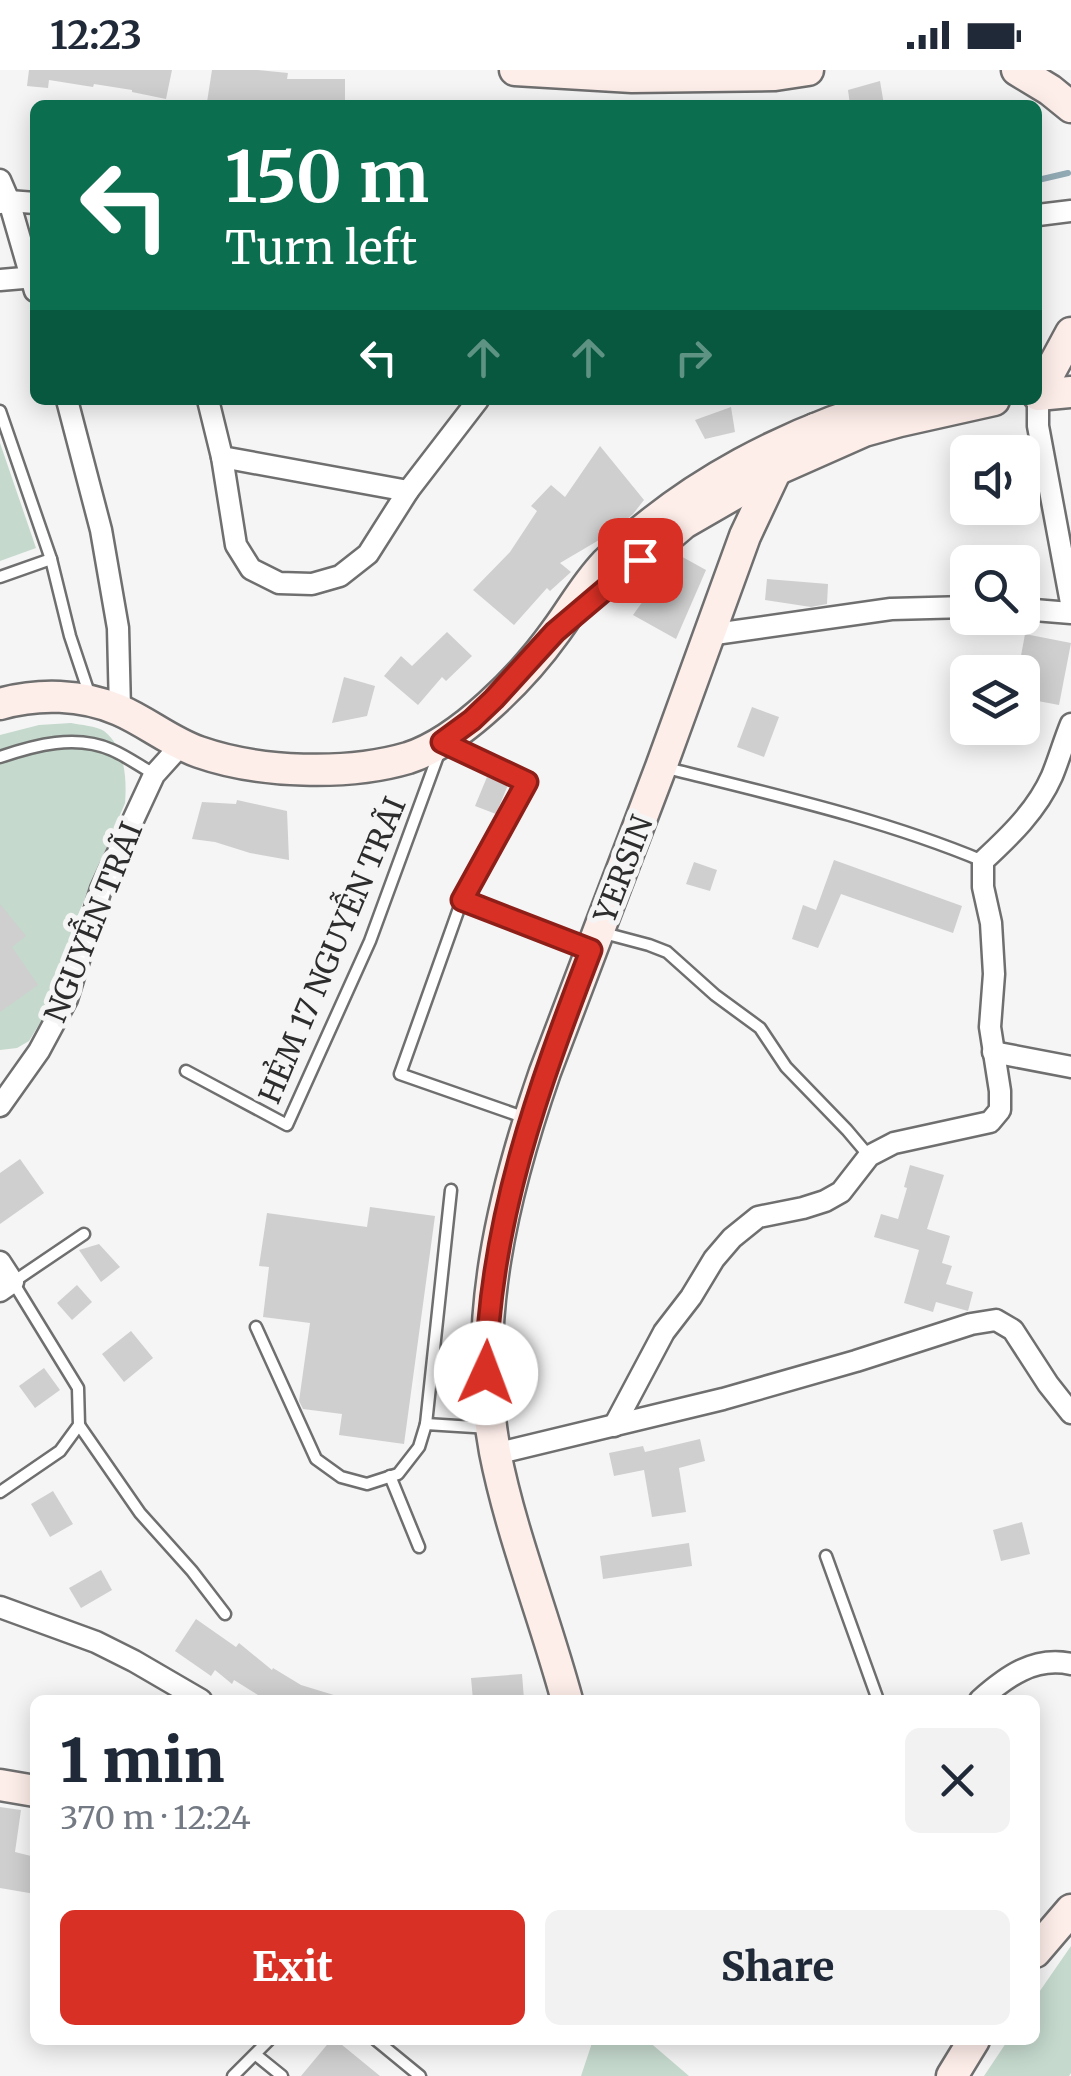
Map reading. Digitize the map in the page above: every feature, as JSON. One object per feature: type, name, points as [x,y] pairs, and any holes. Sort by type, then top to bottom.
[{"type":"street","points":[[515,70],[775,75],[808,70]]},
{"type":"street","points":[[1017,70],[1053,89]]},
{"type":"street","points":[[0,180],[30,271]]},
{"type":"street","points":[[5,202],[30,204]]},
{"type":"street","points":[[1042,215],[1071,211]]},
{"type":"street","points":[[0,280],[30,282]]},
{"type":"street","points":[[1071,333],[1038,426],[1071,603]]},
{"type":"street","points":[[68,405],[86,466],[118,628],[106,706]]},
{"type":"street","points":[[209,405],[236,545],[251,569],[279,583],[312,584],[340,576],[368,554],[408,491],[474,405]]},
{"type":"street","name":"YERSIN","points":[[566,1695],[493,1441],[486,1373],[499,1237],[529,1119],[745,536],[776,470],[815,429],[882,405]]},
{"type":"street","points":[[0,704],[49,697],[106,706],[181,745],[260,766],[351,768],[408,758],[442,742],[472,720],[555,632],[684,523],[776,470],[864,431],[970,405]]},
{"type":"street","points":[[555,632],[606,563],[663,513],[696,489],[815,429]]},
{"type":"street","points":[[222,457],[408,491]]},
{"type":"street","points":[[708,635],[891,609],[950,608]]},
{"type":"street","points":[[1040,611],[1071,614]]},
{"type":"street","points":[[614,1426],[664,1332],[732,1238],[758,1217],[803,1208],[841,1192],[868,1156],[894,1144],[990,1122],[1000,1110],[990,1027],[992,924],[983,861],[1014,833],[1039,801],[1071,724]]},
{"type":"street","name":"NGUYỄN TRÃI","points":[[0,1106],[40,1051],[67,1000],[101,890],[154,774],[181,745]]},
{"type":"street","points":[[993,1052],[1071,1067]]},
{"type":"street","points":[[0,1262],[7,1286]]},
{"type":"street","points":[[493,1441],[614,1426],[856,1362],[971,1324],[996,1320],[1012,1330],[1071,1413]]},
{"type":"street","points":[[0,1607],[96,1642],[192,1695]]},
{"type":"street","points":[[986,1695],[1014,1673],[1036,1664],[1071,1664]]},
{"type":"street","points":[[0,1785],[30,1790]]},
{"type":"street","points":[[1040,1946],[1071,1910]]},
{"type":"street","points":[[952,2076],[971,2045]]},
{"type":"lane","points":[[0,411],[51,559],[70,636],[106,706]]},
{"type":"lane","points":[[0,577],[51,559]]},
{"type":"lane","points":[[0,757],[33,746],[79,741],[110,749],[154,774]]},
{"type":"lane","points":[[442,742],[527,782],[462,900],[400,1074],[529,1119]]},
{"type":"lane","name":"HẺM 17 NGUYỄN TRÃI","points":[[186,1072],[286,1125],[370,941],[442,742]]},
{"type":"lane","points":[[662,766],[934,840],[983,861]]},
{"type":"lane","points":[[462,900],[595,941],[649,945],[667,952],[714,996],[760,1028],[786,1068],[868,1156]]},
{"type":"lane","points":[[256,1326],[316,1459],[341,1477],[367,1484],[398,1474],[419,1447],[426,1424],[451,1190]]},
{"type":"lane","points":[[84,1234],[7,1286],[78,1388],[80,1425],[140,1512],[225,1614]]},
{"type":"lane","points":[[426,1424],[493,1441]]},
{"type":"lane","points":[[0,1492],[60,1451],[80,1425]]},
{"type":"lane","points":[[390,1476],[418,1548]]},
{"type":"lane","points":[[826,1556],[876,1695]]},
{"type":"lane","points":[[233,2076],[265,2045]]},
{"type":"lane","points":[[393,2045],[420,2076]]},
{"type":"lane","points":[[256,2055],[282,2076]]},
{"type":"green space","points":[[0,443],[36,548],[0,561]]},
{"type":"green space","points":[[71,723],[101,729],[111,738],[125,774],[125,803],[75,922],[49,1008],[29,1041],[17,1048],[0,1050],[0,735],[39,725]]},
{"type":"green space","points":[[1071,1946],[1071,2073],[984,2076],[1005,2045],[1040,2045],[1040,1991]]},
{"type":"green space","points":[[591,2045],[653,2045],[689,2076],[581,2076]]},
{"type":"building","points":[[29,70],[172,70],[166,99],[94,84],[93,87],[49,80],[48,88],[27,86]]},
{"type":"building","points":[[212,70],[288,73],[287,79],[345,79],[345,100],[207,100]]},
{"type":"building","points":[[880,81],[883,100],[849,100],[848,90]]},
{"type":"building","points":[[731,407],[735,432],[705,439],[695,420]]},
{"type":"building","points":[[600,446],[644,500],[611,533],[560,563],[571,572],[550,591],[547,588],[514,625],[473,590],[510,552],[537,511],[531,506],[551,485],[565,497]]},
{"type":"building","points":[[677,554],[706,570],[676,639],[633,615]]},
{"type":"building","points":[[767,579],[828,584],[827,604],[811,607],[765,600]]},
{"type":"building","points":[[447,632],[472,656],[446,681],[442,677],[418,705],[384,676],[401,656],[412,666]]},
{"type":"building","points":[[1025,635],[1071,643],[1059,705],[1040,701],[1040,655],[1021,655]]},
{"type":"building","points":[[344,677],[375,686],[367,716],[332,723]]},
{"type":"building","points":[[752,707],[779,717],[764,757],[737,747]]},
{"type":"building","points":[[487,777],[508,785],[496,814],[475,806]]},
{"type":"building","points":[[237,800],[287,811],[289,860],[192,839],[202,802],[236,804]]},
{"type":"building","points":[[834,860],[962,906],[953,933],[841,894],[818,948],[792,939],[803,905],[816,910]]},
{"type":"building","points":[[694,862],[717,870],[710,891],[686,884]]},
{"type":"building","points":[[0,904],[26,936],[12,947],[38,985],[0,1012]]},
{"type":"building","points":[[20,1159],[44,1193],[0,1224],[0,1173]]},
{"type":"building","points":[[910,1165],[944,1175],[927,1229],[950,1236],[942,1263],[952,1266],[946,1284],[973,1292],[968,1311],[936,1302],[933,1312],[904,1303],[919,1250],[874,1237],[881,1214],[898,1219]]},
{"type":"building","points":[[370,1207],[435,1216],[404,1444],[339,1435],[342,1414],[303,1409],[299,1401],[310,1323],[263,1317],[269,1267],[259,1266],[267,1213],[367,1227]]},
{"type":"building","points":[[99,1244],[120,1267],[101,1282],[79,1250]]},
{"type":"building","points":[[77,1285],[92,1302],[72,1320],[57,1303]]},
{"type":"building","points":[[131,1331],[153,1358],[124,1382],[102,1354]]},
{"type":"building","points":[[44,1368],[60,1390],[35,1408],[19,1386]]},
{"type":"building","points":[[700,1439],[705,1461],[679,1468],[686,1512],[652,1517],[644,1470],[614,1476],[609,1453],[643,1446],[645,1452]]},
{"type":"building","points":[[53,1491],[73,1524],[50,1537],[31,1504]]},
{"type":"building","points":[[1022,1522],[1030,1554],[1001,1561],[993,1530]]},
{"type":"building","points":[[689,1543],[692,1566],[603,1579],[600,1556]]},
{"type":"building","points":[[101,1570],[112,1590],[81,1608],[69,1588]]},
{"type":"building","points":[[196,1619],[236,1647],[239,1643],[272,1670],[301,1685],[334,1695],[258,1695],[234,1680],[232,1684],[215,1670],[211,1676],[175,1651]]},
{"type":"building","points":[[522,1674],[524,1695],[473,1695],[471,1678]]},
{"type":"building","points":[[0,1807],[21,1810],[15,1852],[30,1856],[30,1893],[0,1888]]},
{"type":"building","points":[[327,2045],[342,2045],[380,2076],[301,2076]]},
{"type":"waterway","points":[[1042,179],[1068,173]]},
{"type":"route","points":[[486,1373],[487,1329],[499,1237],[529,1119],[591,950],[462,900],[527,782],[442,742],[472,720],[522,672],[555,632],[640,560]]}]
